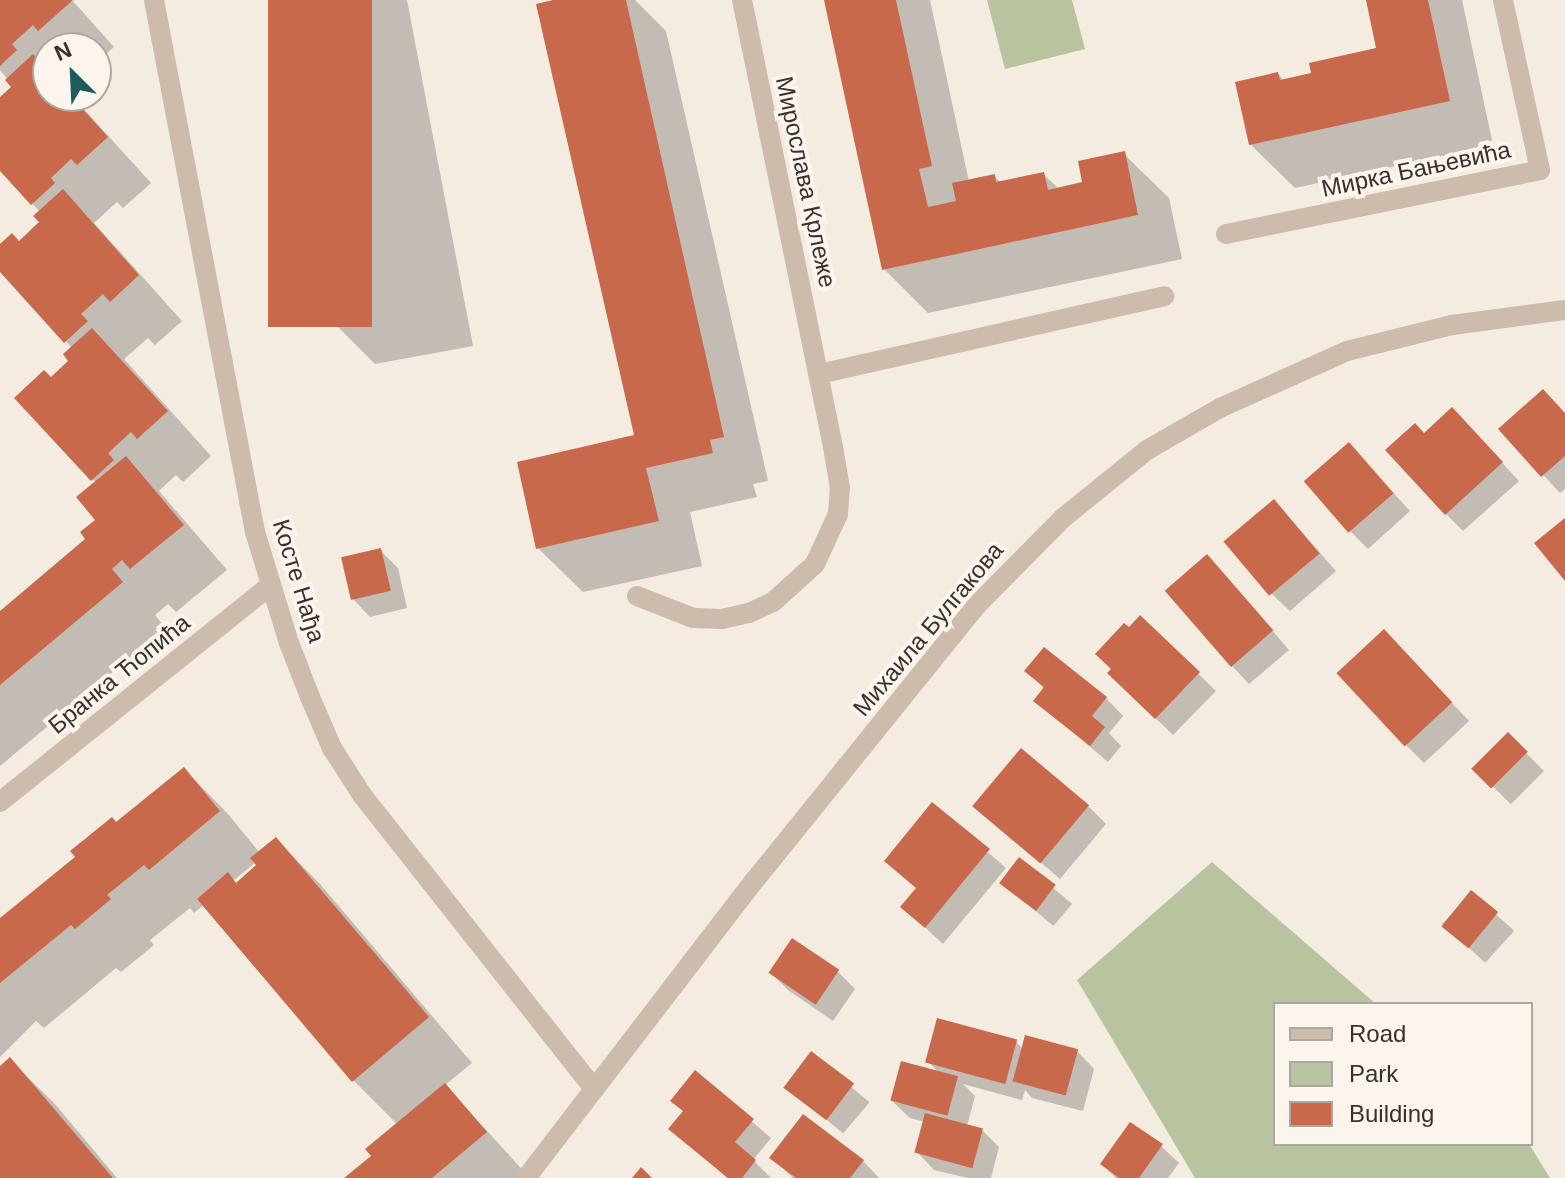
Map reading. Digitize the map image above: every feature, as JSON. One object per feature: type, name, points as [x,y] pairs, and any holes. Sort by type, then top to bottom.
[{"type":"street","name":"Косте Нађа","points":[[154,0],[255,532],[289,643],[332,748],[362,795],[594,1089]]},
{"type":"street","name":"Мирослава Крлеже","points":[[637,596],[693,618],[722,619],[749,613],[773,602],[815,564],[838,514],[840,488],[819,374],[742,0]]},
{"type":"street","name":"Мирка Бањевића","points":[[1226,234],[1540,170],[1503,0]]},
{"type":"street","points":[[819,374],[1164,296]]},
{"type":"street","name":"Михаила Булгакова","points":[[526,1178],[755,880],[977,605],[1063,518],[1147,450],[1220,408],[1347,351],[1452,325],[1565,310]]},
{"type":"street","name":"Бранка Ћопића","points":[[0,802],[270,586]]},
{"type":"green space","points":[[987,0],[1072,0],[1085,49],[1005,69]]},
{"type":"green space","points":[[1212,862],[1374,1002],[1273,1002],[1273,1146],[1530,1146],[1550,1178],[1195,1178],[1077,980]]},
{"type":"building","points":[[0,0],[73,0],[38,31],[33,25],[12,44],[17,50],[0,66]]},
{"type":"building","points":[[268,0],[372,0],[372,327],[268,327]]},
{"type":"building","points":[[553,0],[626,0],[724,437],[710,440],[713,453],[646,468],[659,521],[536,549],[517,462],[634,435],[536,4]]},
{"type":"building","points":[[824,0],[896,0],[932,166],[919,169],[928,207],[956,201],[952,183],[995,174],[996,182],[1044,172],[1048,190],[1082,182],[1078,161],[1125,151],[1138,215],[882,270]]},
{"type":"building","points":[[1366,0],[1428,0],[1450,101],[1249,145],[1235,82],[1278,72],[1280,80],[1311,73],[1309,63],[1376,48]]},
{"type":"building","points":[[32,55],[32,112],[85,112],[108,137],[77,165],[71,159],[51,178],[55,183],[31,205],[0,171],[0,97],[11,87],[5,80]]},
{"type":"building","points":[[63,189],[139,275],[110,302],[103,294],[81,314],[88,321],[64,343],[0,272],[0,244],[12,233],[19,241],[39,222],[33,216]]},
{"type":"building","points":[[92,328],[168,411],[137,439],[131,432],[108,453],[114,460],[91,481],[14,398],[44,370],[51,377],[68,361],[63,354]]},
{"type":"building","points":[[1543,389],[1565,413],[1565,456],[1541,477],[1498,429]]},
{"type":"building","points":[[1452,407],[1503,462],[1445,515],[1385,450],[1415,423],[1424,433]]},
{"type":"building","points":[[1349,442],[1394,493],[1348,533],[1304,481]]},
{"type":"building","points":[[126,456],[184,525],[130,569],[122,560],[112,569],[123,582],[0,685],[0,611],[85,539],[80,532],[95,520],[76,497]]},
{"type":"building","points":[[1274,499],[1320,553],[1269,596],[1223,541]]},
{"type":"building","points":[[1565,518],[1565,581],[1534,543]]},
{"type":"building","points":[[381,548],[391,591],[351,600],[341,557]]},
{"type":"building","points":[[1207,554],[1273,630],[1231,667],[1165,591]]},
{"type":"building","points":[[1140,615],[1200,672],[1155,719],[1107,673],[1111,669],[1095,654],[1124,623],[1129,627]]},
{"type":"building","points":[[1384,629],[1452,702],[1405,746],[1336,673]]},
{"type":"building","points":[[1044,647],[1107,697],[1092,716],[1105,727],[1090,746],[1033,701],[1044,687],[1024,671]]},
{"type":"building","points":[[1508,732],[1528,752],[1491,789],[1471,769]]},
{"type":"building","points":[[1021,748],[1089,805],[1040,863],[972,806]]},
{"type":"building","points":[[184,767],[220,811],[149,870],[144,865],[107,895],[111,899],[75,929],[71,925],[0,983],[0,918],[75,857],[70,851],[112,817],[116,822]]},
{"type":"building","points":[[932,802],[990,849],[925,928],[900,907],[916,888],[884,861]]},
{"type":"building","points":[[276,837],[429,1017],[352,1082],[197,899],[228,872],[236,883],[256,865],[250,858]]},
{"type":"building","points":[[1019,857],[1056,885],[1036,911],[999,883]]},
{"type":"building","points":[[1471,890],[1498,912],[1469,949],[1441,927]]},
{"type":"building","points":[[792,938],[839,970],[816,1005],[769,973]]},
{"type":"building","points":[[937,1018],[1017,1039],[1005,1084],[925,1062]]},
{"type":"building","points":[[1025,1035],[1078,1049],[1066,1096],[1013,1081]]},
{"type":"building","points":[[811,1051],[854,1083],[826,1120],[783,1088]]},
{"type":"building","points":[[10,1057],[113,1178],[0,1178],[0,1066]]},
{"type":"building","points":[[901,1061],[958,1076],[947,1116],[890,1101]]},
{"type":"building","points":[[695,1070],[754,1119],[735,1142],[756,1160],[742,1178],[728,1178],[668,1129],[683,1111],[670,1101]]},
{"type":"building","points":[[445,1083],[487,1132],[432,1178],[344,1178],[371,1156],[365,1149]]},
{"type":"building","points":[[925,1113],[983,1129],[972,1168],[914,1153]]},
{"type":"building","points":[[803,1114],[864,1160],[850,1178],[796,1178],[769,1158]]},
{"type":"building","points":[[1130,1122],[1163,1144],[1139,1178],[1119,1178],[1100,1164]]},
{"type":"building","points":[[641,1167],[652,1178],[632,1178]]}]
